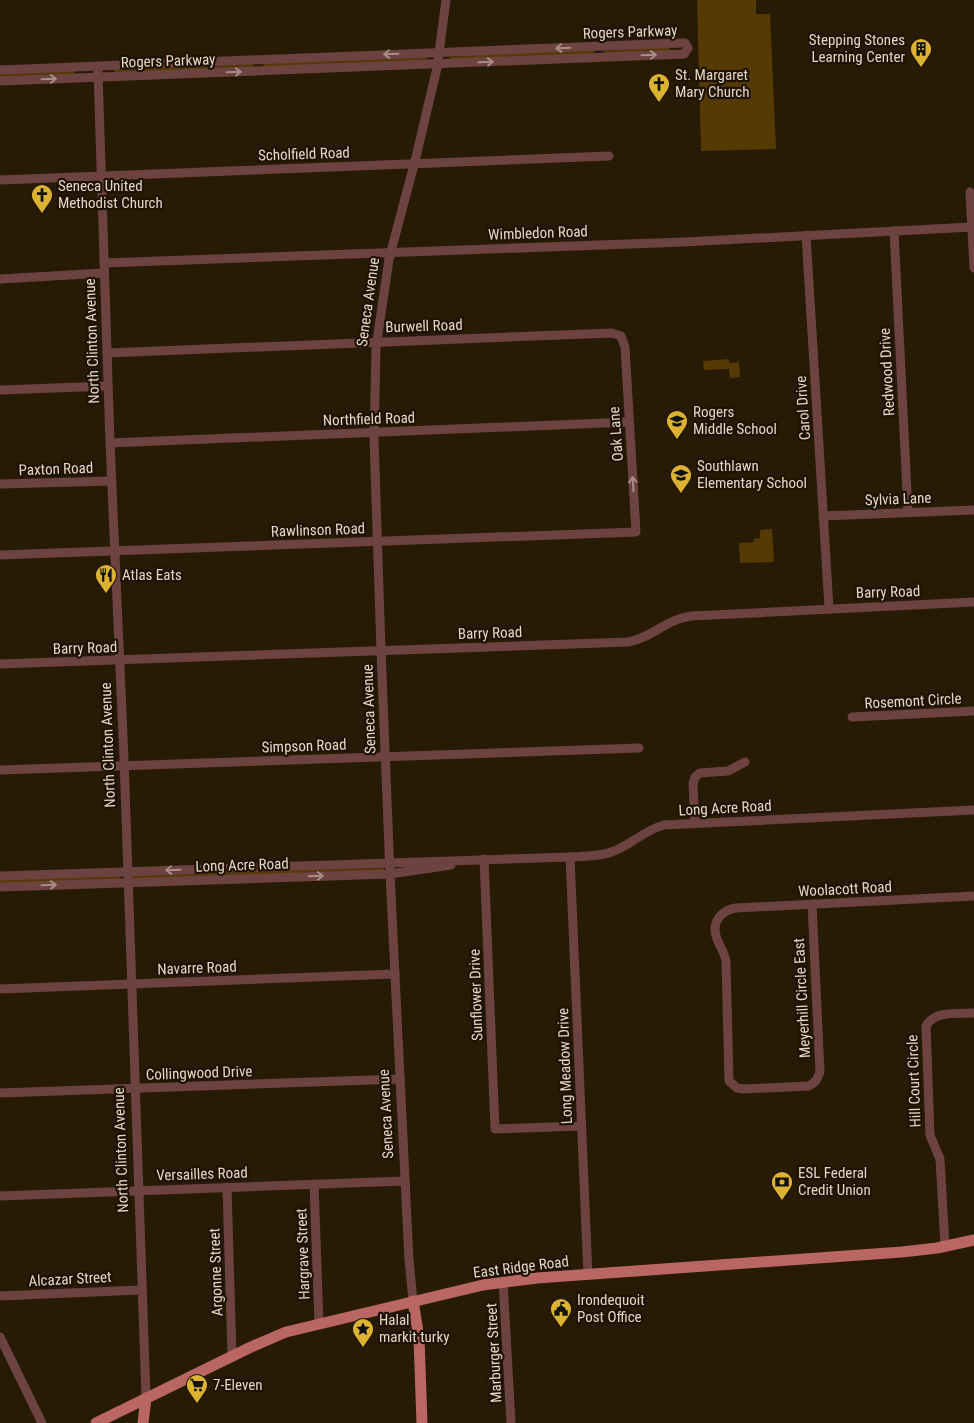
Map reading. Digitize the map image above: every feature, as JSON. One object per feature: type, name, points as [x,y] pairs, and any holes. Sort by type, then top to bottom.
[{"type":"main road","name":"East Ridge Road","points":[[96,1423],[232,1356],[286,1332],[319,1322],[503,1281],[902,1252],[974,1240]]},
{"type":"main road","name":"Seneca Avenue","points":[[413,1301],[418,1338],[422,1423]]},
{"type":"main road","name":"North Clinton Avenue","points":[[143,1423],[146,1398]]},
{"type":"street","name":"Seneca Avenue","points":[[413,1301],[389,868],[374,432],[377,342],[390,252],[438,64],[446,0]]},
{"type":"street","name":"Rogers Parkway","points":[[0,70],[681,43],[688,46],[684,54],[0,81]]},
{"type":"street","points":[[258,60],[259,71]]},
{"type":"street","name":"North Clinton Avenue","points":[[98,66],[110,443],[124,765],[146,1398]]},
{"type":"street","points":[[78,67],[79,78]]},
{"type":"street","name":"Scholfield Road","points":[[0,180],[609,156]]},
{"type":"street","points":[[970,192],[974,268]]},
{"type":"street","name":"Wimbledon Road","points":[[104,263],[684,242],[972,227]]},
{"type":"street","name":"Redwood Drive","points":[[894,231],[908,512]]},
{"type":"street","name":"Carol Drive","points":[[806,235],[829,608]]},
{"type":"street","points":[[0,279],[104,273]]},
{"type":"street","name":"Burwell Road","points":[[107,353],[612,333],[621,336]]},
{"type":"street","name":"Oak Lane","points":[[621,336],[625,347],[636,532]]},
{"type":"street","points":[[0,390],[108,386]]},
{"type":"street","name":"Northfield Road","points":[[110,443],[629,422]]},
{"type":"street","name":"Paxton Road","points":[[0,484],[112,480]]},
{"type":"street","name":"Sylvia Lane","points":[[823,516],[974,510]]},
{"type":"street","name":"Rawlinson Road","points":[[0,555],[636,532]]},
{"type":"street","name":"Barry Road","points":[[0,664],[628,642],[641,639],[664,624],[684,617],[974,602]]},
{"type":"street","name":"Rosemont Circle","points":[[852,717],[974,712]]},
{"type":"street","name":"Simpson Road","points":[[0,770],[639,748]]},
{"type":"street","points":[[695,823],[693,784],[695,777],[700,773],[728,771],[745,762]]},
{"type":"street","name":"Long Acre Road","points":[[0,887],[127,883],[389,868],[484,859],[570,857],[614,851],[655,827],[664,825],[974,810]]},
{"type":"street","name":"Long Meadow Drive","points":[[570,857],[588,1274]]},
{"type":"street","name":"Sunflower Drive","points":[[484,859],[495,1129],[581,1126]]},
{"type":"street","name":"Long Acre Road","points":[[0,876],[127,871],[389,868]]},
{"type":"street","name":"Woolacott Road","points":[[809,1086],[744,1089],[737,1088],[730,1081],[726,962],[725,953],[716,936],[720,916],[726,910],[736,908],[974,896]]},
{"type":"street","name":"Meyerhill Circle East","points":[[809,1086],[816,1081],[820,1072],[812,904]]},
{"type":"street","name":"Navarre Road","points":[[0,989],[395,974]]},
{"type":"street","name":"Hill Court Circle","points":[[945,1246],[940,1159],[930,1135],[926,1026],[931,1019],[939,1015],[974,1013]]},
{"type":"street","name":"Collingwood Drive","points":[[0,1094],[400,1079]]},
{"type":"street","name":"Versailles Road","points":[[0,1196],[405,1181]]},
{"type":"street","name":"Hargrave Street","points":[[314,1184],[319,1322]]},
{"type":"street","name":"Argonne Street","points":[[227,1187],[232,1356]]},
{"type":"street","name":"Marburger Street","points":[[503,1281],[512,1423]]},
{"type":"street","name":"Alcazar Street","points":[[0,1296],[141,1290]]},
{"type":"street","points":[[0,1337],[42,1423]]},
{"type":"shaded area","points":[[697,0],[756,0],[756,14],[770,14],[776,149],[701,151]]},
{"type":"shaded area","points":[[670,47],[670,51],[605,54],[603,51]]},
{"type":"shaded area","points":[[593,49],[595,51],[593,54],[450,60],[449,57]]},
{"type":"shaded area","points":[[427,57],[426,61],[264,67],[263,64],[264,62]]},
{"type":"shaded area","points":[[254,64],[254,67],[115,73],[114,70]]},
{"type":"shaded area","points":[[74,71],[75,74],[0,78],[0,73]]},
{"type":"shaded area","points":[[729,359],[729,363],[739,362],[740,377],[730,378],[729,369],[704,370],[703,361]]},
{"type":"shaded area","points":[[772,529],[774,562],[740,563],[739,543],[754,542],[754,539],[760,538],[760,530]]},
{"type":"shaded area","points":[[384,868],[383,870],[132,878],[133,874]]},
{"type":"shaded area","points":[[121,876],[119,880],[0,884],[0,879]]},
{"type":"place","name":"Stepping Stones Learning Center","points":[[921,68]]},
{"type":"place","name":"St. Margaret Mary Church","points":[[659,103]]},
{"type":"place","name":"Seneca United Methodist Church","points":[[42,214]]},
{"type":"place","name":"Rogers Middle School","points":[[677,440]]},
{"type":"place","name":"Southlawn Elementary School","points":[[681,494]]},
{"type":"place","name":"Atlas Eats","points":[[106,594]]},
{"type":"place","name":"ESL Federal Credit Union","points":[[782,1201]]},
{"type":"place","name":"Irondequoit Post Office","points":[[561,1328]]},
{"type":"place","name":"Halal markit turky","points":[[363,1348]]},
{"type":"place","name":"7-Eleven","points":[[197,1404]]}]
